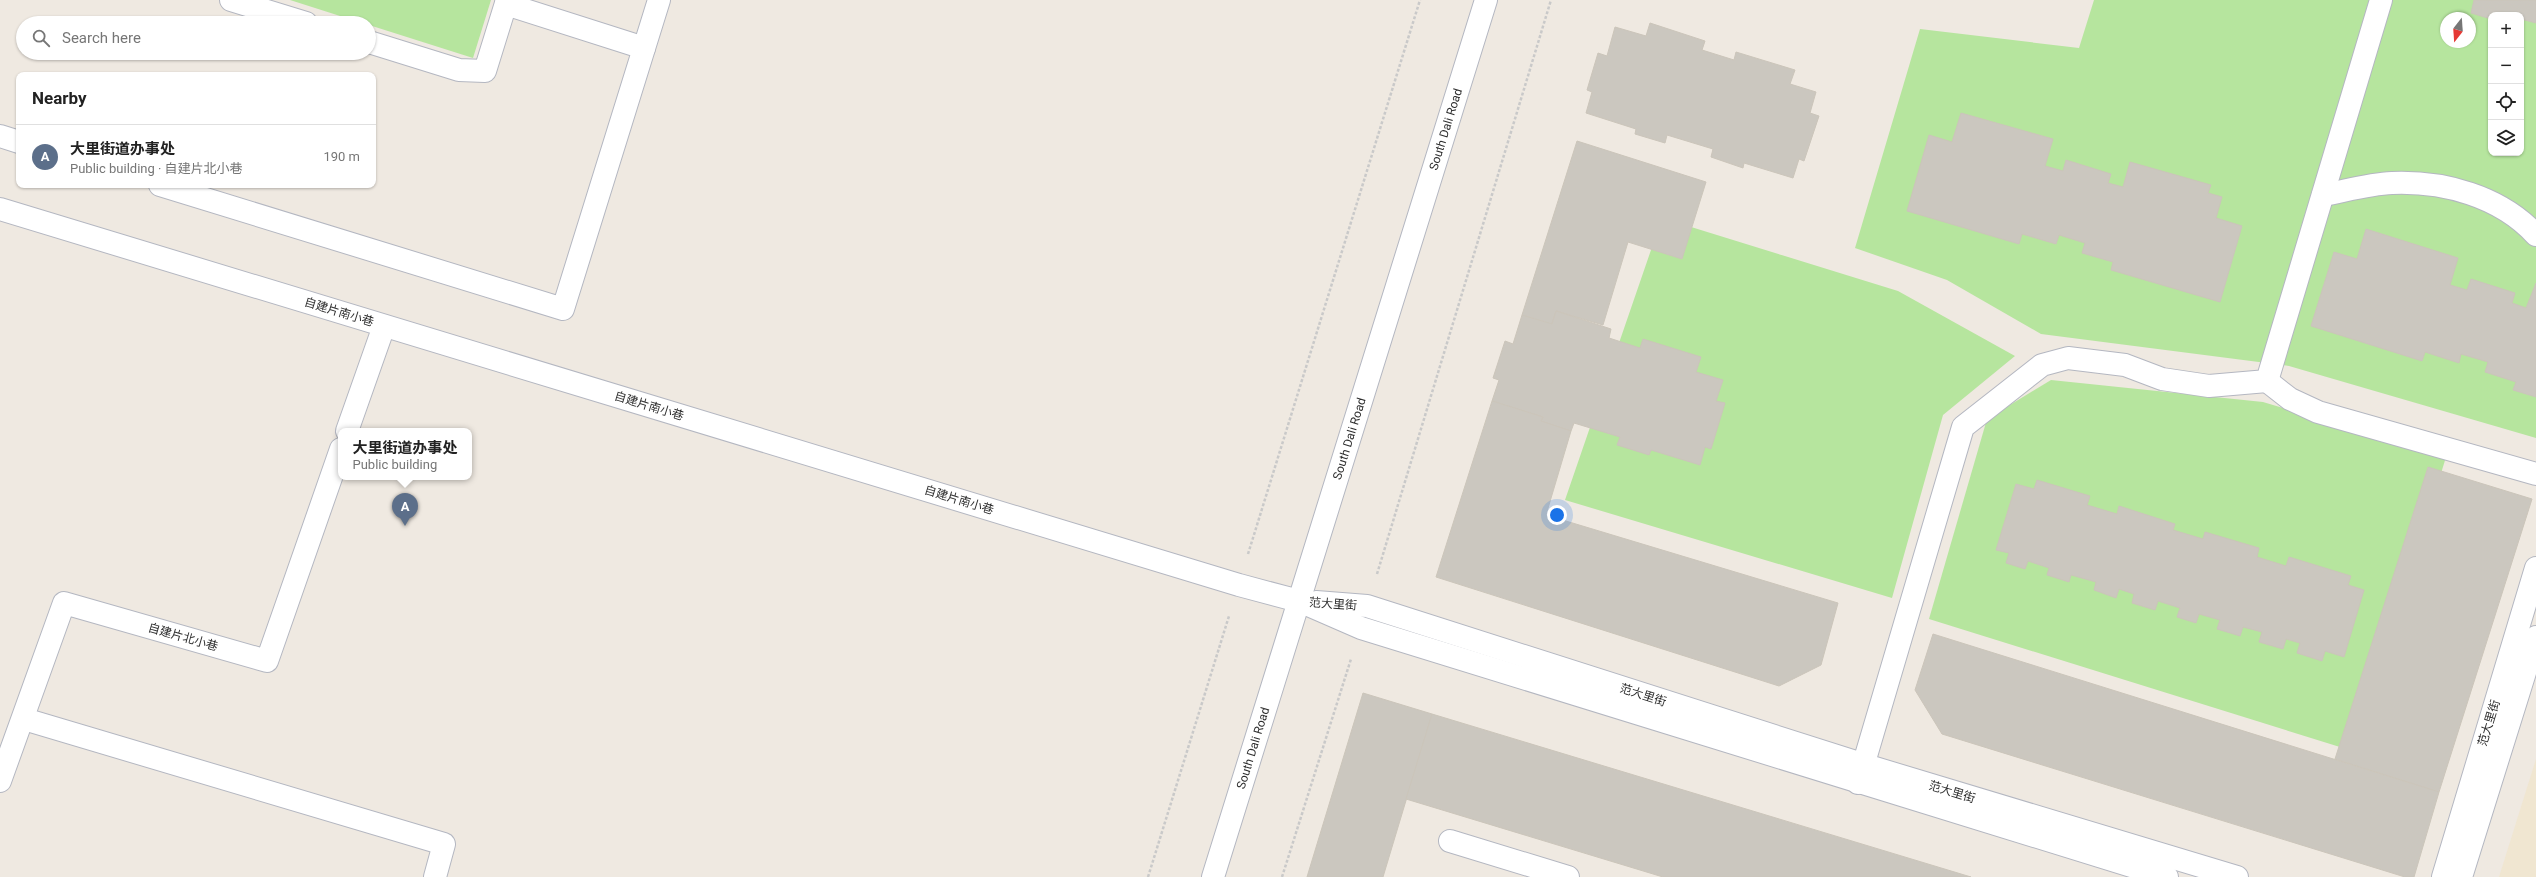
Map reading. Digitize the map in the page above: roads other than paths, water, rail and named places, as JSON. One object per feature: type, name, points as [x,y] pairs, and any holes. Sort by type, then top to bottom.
[{"type":"street","points":[[231,0],[283,16]]},
{"type":"street","points":[[170,188],[563,309],[659,0]]},
{"type":"street","name":"South Dali Road","points":[[1213,877],[1486,0]]},
{"type":"street","points":[[2267,381],[2380,0]]},
{"type":"street","points":[[376,44],[459,70],[486,71],[507,2],[644,48]]},
{"type":"street","points":[[0,136],[16,141]]},
{"type":"street","points":[[2322,195],[2391,183],[2443,187],[2487,198],[2522,219],[2536,235]]},
{"type":"street","name":"自建片南小巷","points":[[0,209],[1238,585],[1299,601]]},
{"type":"street","points":[[348,428],[384,326]]},
{"type":"street","points":[[1862,774],[1963,427],[2042,365],[2068,358],[2125,364],[2162,379],[2209,386],[2267,381],[2290,399],[2318,412],[2536,474]]},
{"type":"street","name":"自建片北小巷","points":[[0,781],[24,719],[64,604],[267,661],[338,458]]},
{"type":"street","name":"范大里街","points":[[2443,877],[2536,568]]},
{"type":"street","name":"范大里街","points":[[1299,601],[1367,606],[2167,877]]},
{"type":"street","name":"范大里街","points":[[1299,601],[1361,628],[1862,774],[2237,877]]},
{"type":"street","name":"范大里街","points":[[2460,877],[2536,637]]},
{"type":"street","points":[[24,719],[444,844],[435,877]]},
{"type":"street","points":[[1450,841],[1568,877]]},
{"type":"place","name":"大里街道办事处","points":[[405,526]]}]
